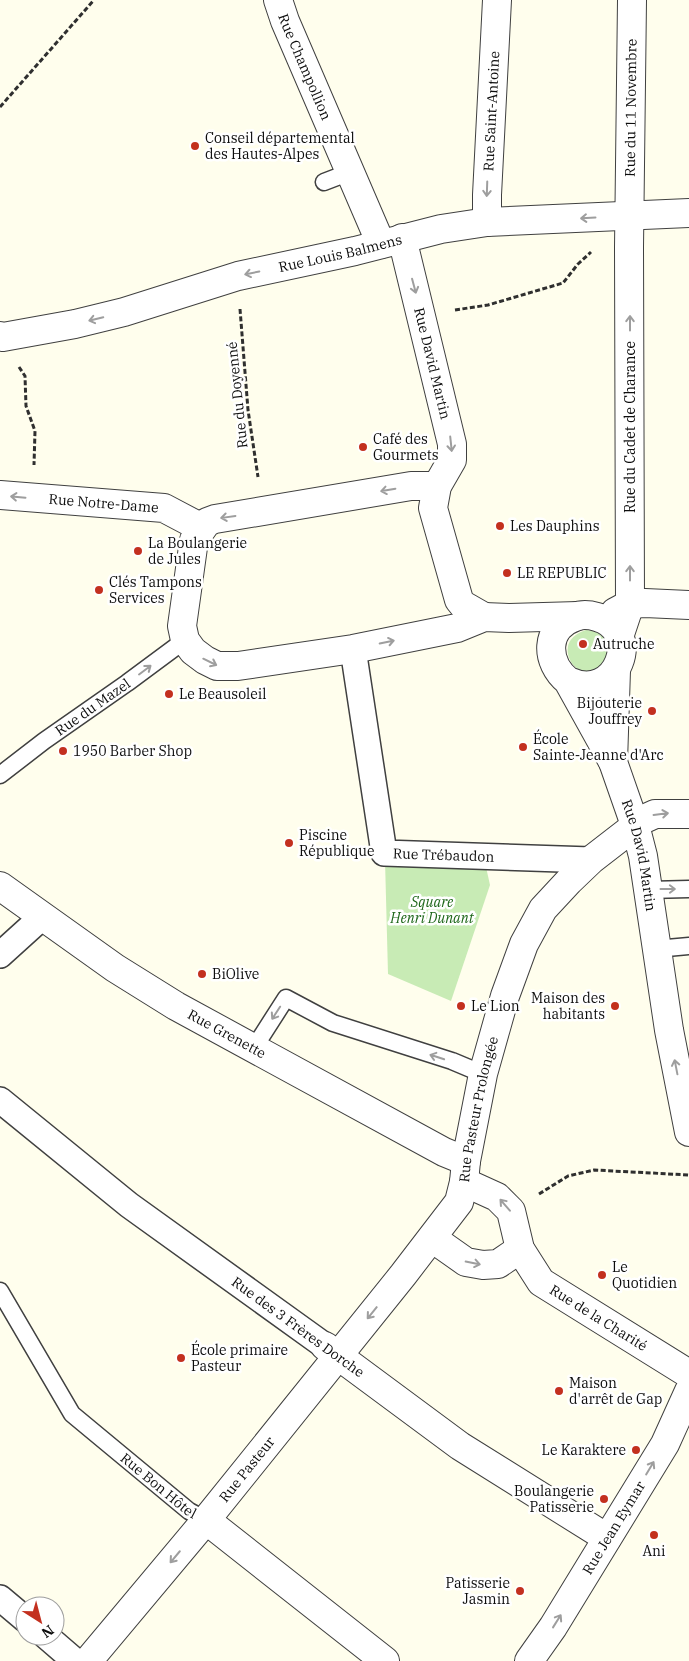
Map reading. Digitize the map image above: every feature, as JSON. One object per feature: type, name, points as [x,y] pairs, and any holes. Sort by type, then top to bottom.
[{"type":"street","name":"Rue Champollion","points":[[278,0],[285,21],[350,172],[391,241]]},
{"type":"street","name":"Rue Saint-Antoine","points":[[487,222],[497,0]]},
{"type":"street","name":"Rue du 11 Novembre","points":[[630,216],[632,0]]},
{"type":"street","name":"Rue Louis Balmens","points":[[2,336],[74,324],[124,312],[238,276],[441,228],[487,222],[689,213]]},
{"type":"street","name":"Rue du Cadet de Charance","points":[[630,216],[630,604]]},
{"type":"street","name":"Rue David Martin","points":[[391,241],[421,316],[452,444],[452,460],[437,486],[433,508],[456,592],[463,605],[496,618],[551,654],[559,674],[568,681],[613,762],[635,825],[643,856],[669,1030],[689,1132]]},
{"type":"street","points":[[437,486],[411,486],[206,522],[194,540],[182,626],[185,640],[193,652],[217,666],[238,666],[352,649],[457,628],[496,618],[600,624],[630,604],[689,605]]},
{"type":"street","name":"Rue Notre-Dame","points":[[0,495],[164,508],[202,528]]},
{"type":"street","points":[[551,654],[551,644],[555,634],[569,619],[600,624],[622,645],[622,654],[616,670],[603,682],[594,685],[576,685],[568,681]]},
{"type":"street","name":"Rue Trébaudon","points":[[352,649],[384,853],[591,860]]},
{"type":"street","points":[[613,762],[616,670]]},
{"type":"street","name":"Rue Pasteur Prolongée","points":[[403,1275],[459,1202],[483,1074],[505,996],[524,944],[543,909],[591,860],[635,825],[655,814],[689,814]]},
{"type":"street","name":"Rue Grenette","points":[[0,886],[115,968],[176,1006],[444,1152],[465,1172],[497,1197],[510,1211]]},
{"type":"street","points":[[0,955],[42,916]]},
{"type":"street","name":"Rue des 3 Frères Dorche","points":[[0,1100],[129,1205],[332,1350],[460,1446],[607,1538]]},
{"type":"street","name":"Rue de la Charité","points":[[510,1211],[520,1250],[541,1282],[689,1374]]},
{"type":"street","points":[[432,1238],[466,1262],[483,1265],[498,1264],[520,1250]]},
{"type":"street","name":"Rue Pasteur","points":[[88,1661],[206,1520],[332,1350],[403,1275]]},
{"type":"street","name":"Rue Jean Eymar","points":[[529,1661],[553,1627],[665,1444],[689,1390]]},
{"type":"street","name":"Rue Bon Hôtel","points":[[206,1520],[385,1661]]},
{"type":"street","points":[[0,1598],[15,1611]]},
{"type":"street","points":[[58,1646],[75,1661]]},
{"type":"lane","points":[[324,182],[350,172]]},
{"type":"lane","name":"Rue du Mazel","points":[[0,775],[44,741],[185,640]]},
{"type":"lane","points":[[648,890],[689,889]]},
{"type":"lane","points":[[656,949],[689,946]]},
{"type":"lane","points":[[254,1048],[286,998],[333,1023],[452,1061],[483,1074]]},
{"type":"lane","name":"Rue Bon Hôtel","points":[[0,1291],[72,1414],[189,1511],[206,1520]]},
{"type":"path","points":[[0,107],[94,0]]},
{"type":"path","points":[[421,316],[488,305],[562,283],[578,264],[630,216]]},
{"type":"path","name":"Rue du Doyenné","points":[[238,276],[248,410],[264,512]]},
{"type":"path","points":[[2,336],[24,376],[26,406],[36,430],[33,498]]},
{"type":"path","points":[[510,1211],[568,1176],[594,1170],[689,1176]]},
{"type":"green space","points":[[586,630],[602,636],[610,650],[601,668],[587,672],[574,666],[568,654],[568,645],[573,637]]},
{"type":"green space","name":"Square Henri Dunant","points":[[385,860],[486,867],[490,885],[451,1001],[388,974]]},
{"type":"place","name":"Conseil départemental des Hautes-Alpes","points":[[195,146]]},
{"type":"place","name":"Café des Gourmets","points":[[363,447]]},
{"type":"place","name":"Les Dauphins","points":[[500,526]]},
{"type":"place","name":"La Boulangerie de Jules","points":[[138,551]]},
{"type":"place","name":"LE REPUBLIC","points":[[507,573]]},
{"type":"place","name":"Clés Tampons Services","points":[[99,590]]},
{"type":"place","name":"Autruche","points":[[583,644]]},
{"type":"place","name":"Le Beausoleil","points":[[169,694]]},
{"type":"place","name":"Bijouterie Jouffrey","points":[[652,711]]},
{"type":"place","name":"École Sainte-Jeanne d'Arc","points":[[523,747]]},
{"type":"place","name":"1950 Barber Shop","points":[[63,751]]},
{"type":"place","name":"Piscine République","points":[[289,843]]},
{"type":"place","name":"BiOlive","points":[[202,974]]},
{"type":"place","name":"Le Lion","points":[[461,1006]]},
{"type":"place","name":"Maison des habitants","points":[[615,1006]]},
{"type":"place","name":"Le Quotidien","points":[[602,1275]]},
{"type":"place","name":"École primaire Pasteur","points":[[181,1358]]},
{"type":"place","name":"Maison d'arrêt de Gap","points":[[559,1391]]},
{"type":"place","name":"Le Karaktere","points":[[636,1450]]},
{"type":"place","name":"Boulangerie Patisserie","points":[[604,1499]]},
{"type":"place","name":"Ani","points":[[654,1535]]},
{"type":"place","name":"Patisserie Jasmin","points":[[520,1591]]}]
